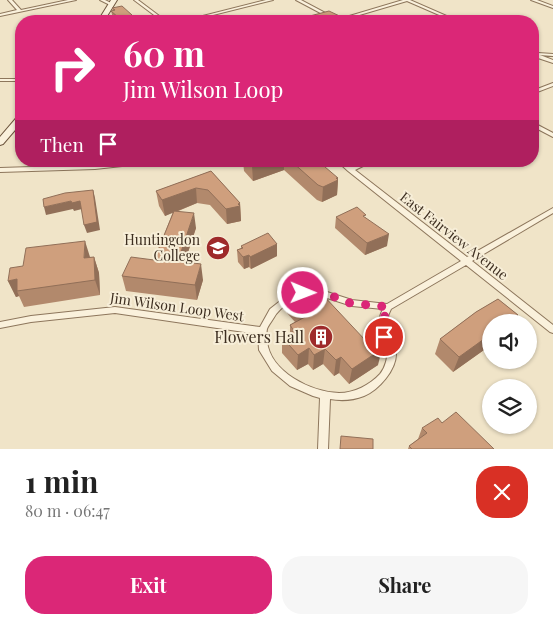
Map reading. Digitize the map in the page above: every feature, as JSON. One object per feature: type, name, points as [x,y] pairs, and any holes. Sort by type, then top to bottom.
[{"type":"main road","points":[[105,15],[113,2]]},
{"type":"main road","points":[[0,142],[15,125]]},
{"type":"street","points":[[10,0],[20,11]]},
{"type":"street","points":[[0,15],[74,0]]},
{"type":"street","points":[[102,0],[113,2]]},
{"type":"street","points":[[136,0],[156,15]]},
{"type":"street","points":[[210,15],[271,0]]},
{"type":"street","points":[[298,0],[327,15]]},
{"type":"street","points":[[358,15],[407,0],[442,15]]},
{"type":"street","points":[[532,0],[553,7]]},
{"type":"street","points":[[539,54],[553,55]]},
{"type":"street","points":[[539,57],[553,62]]},
{"type":"street","points":[[0,80],[15,80]]},
{"type":"street","points":[[539,89],[553,84]]},
{"type":"street","points":[[539,128],[553,135]]},
{"type":"street","points":[[0,170],[83,167]]},
{"type":"street","name":"East Fairview Avenue","points":[[347,167],[553,330]]},
{"type":"street","points":[[350,170],[357,167]]},
{"type":"street","points":[[388,307],[382,324],[384,337],[391,350],[390,360],[382,379],[364,392],[353,395],[326,397],[299,387],[279,372],[266,353],[262,332],[269,317],[280,304],[306,292],[322,292],[359,305],[388,307],[553,210]]},
{"type":"street","name":"Jim Wilson Loop West","points":[[0,325],[31,319],[115,310],[262,332]]},
{"type":"street","points":[[323,449],[326,397]]},
{"type":"building","points":[[122,6],[132,15],[116,15],[111,11],[115,10],[112,8]]},
{"type":"building","points":[[329,11],[337,15],[314,15]]},
{"type":"building","points":[[298,167],[325,167],[338,178],[336,178],[338,180],[323,187],[318,185]]},
{"type":"building","points":[[211,171],[240,203],[238,204],[240,206],[226,209],[208,190],[196,188],[162,200],[156,191]]},
{"type":"building","points":[[93,190],[97,222],[84,225],[80,201],[44,207],[43,199],[65,193]]},
{"type":"building","points":[[357,207],[366,215],[363,216],[389,234],[367,243],[336,217]]},
{"type":"building","points":[[174,211],[194,213],[178,261],[201,264],[195,285],[122,276],[131,257],[154,260]]},
{"type":"building","points":[[268,233],[277,244],[250,257],[249,255],[243,257],[237,250],[243,248],[241,246]]},
{"type":"building","points":[[85,241],[84,258],[94,257],[95,280],[17,291],[17,279],[8,281],[10,268],[23,266],[26,248]]},
{"type":"building","points":[[316,282],[327,291],[322,294],[366,341],[371,337],[382,349],[352,369],[341,357],[336,360],[325,349],[314,355],[309,348],[298,355],[282,337],[294,331],[290,325],[305,317],[287,297]]},
{"type":"building","points":[[498,299],[517,314],[482,314],[482,340],[459,357],[440,339],[476,312]]},
{"type":"building","points":[[456,412],[494,449],[412,449],[409,446],[427,433],[422,428],[438,418],[442,423]]},
{"type":"building","points":[[341,436],[373,439],[373,449],[340,449]]},
{"type":"place","name":"Huntingdon College","points":[[218,248]]},
{"type":"place","name":"Flowers Hall","points":[[321,337]]},
{"type":"route","points":[[303,293],[322,292],[350,303],[388,307],[382,324],[384,337]]}]
